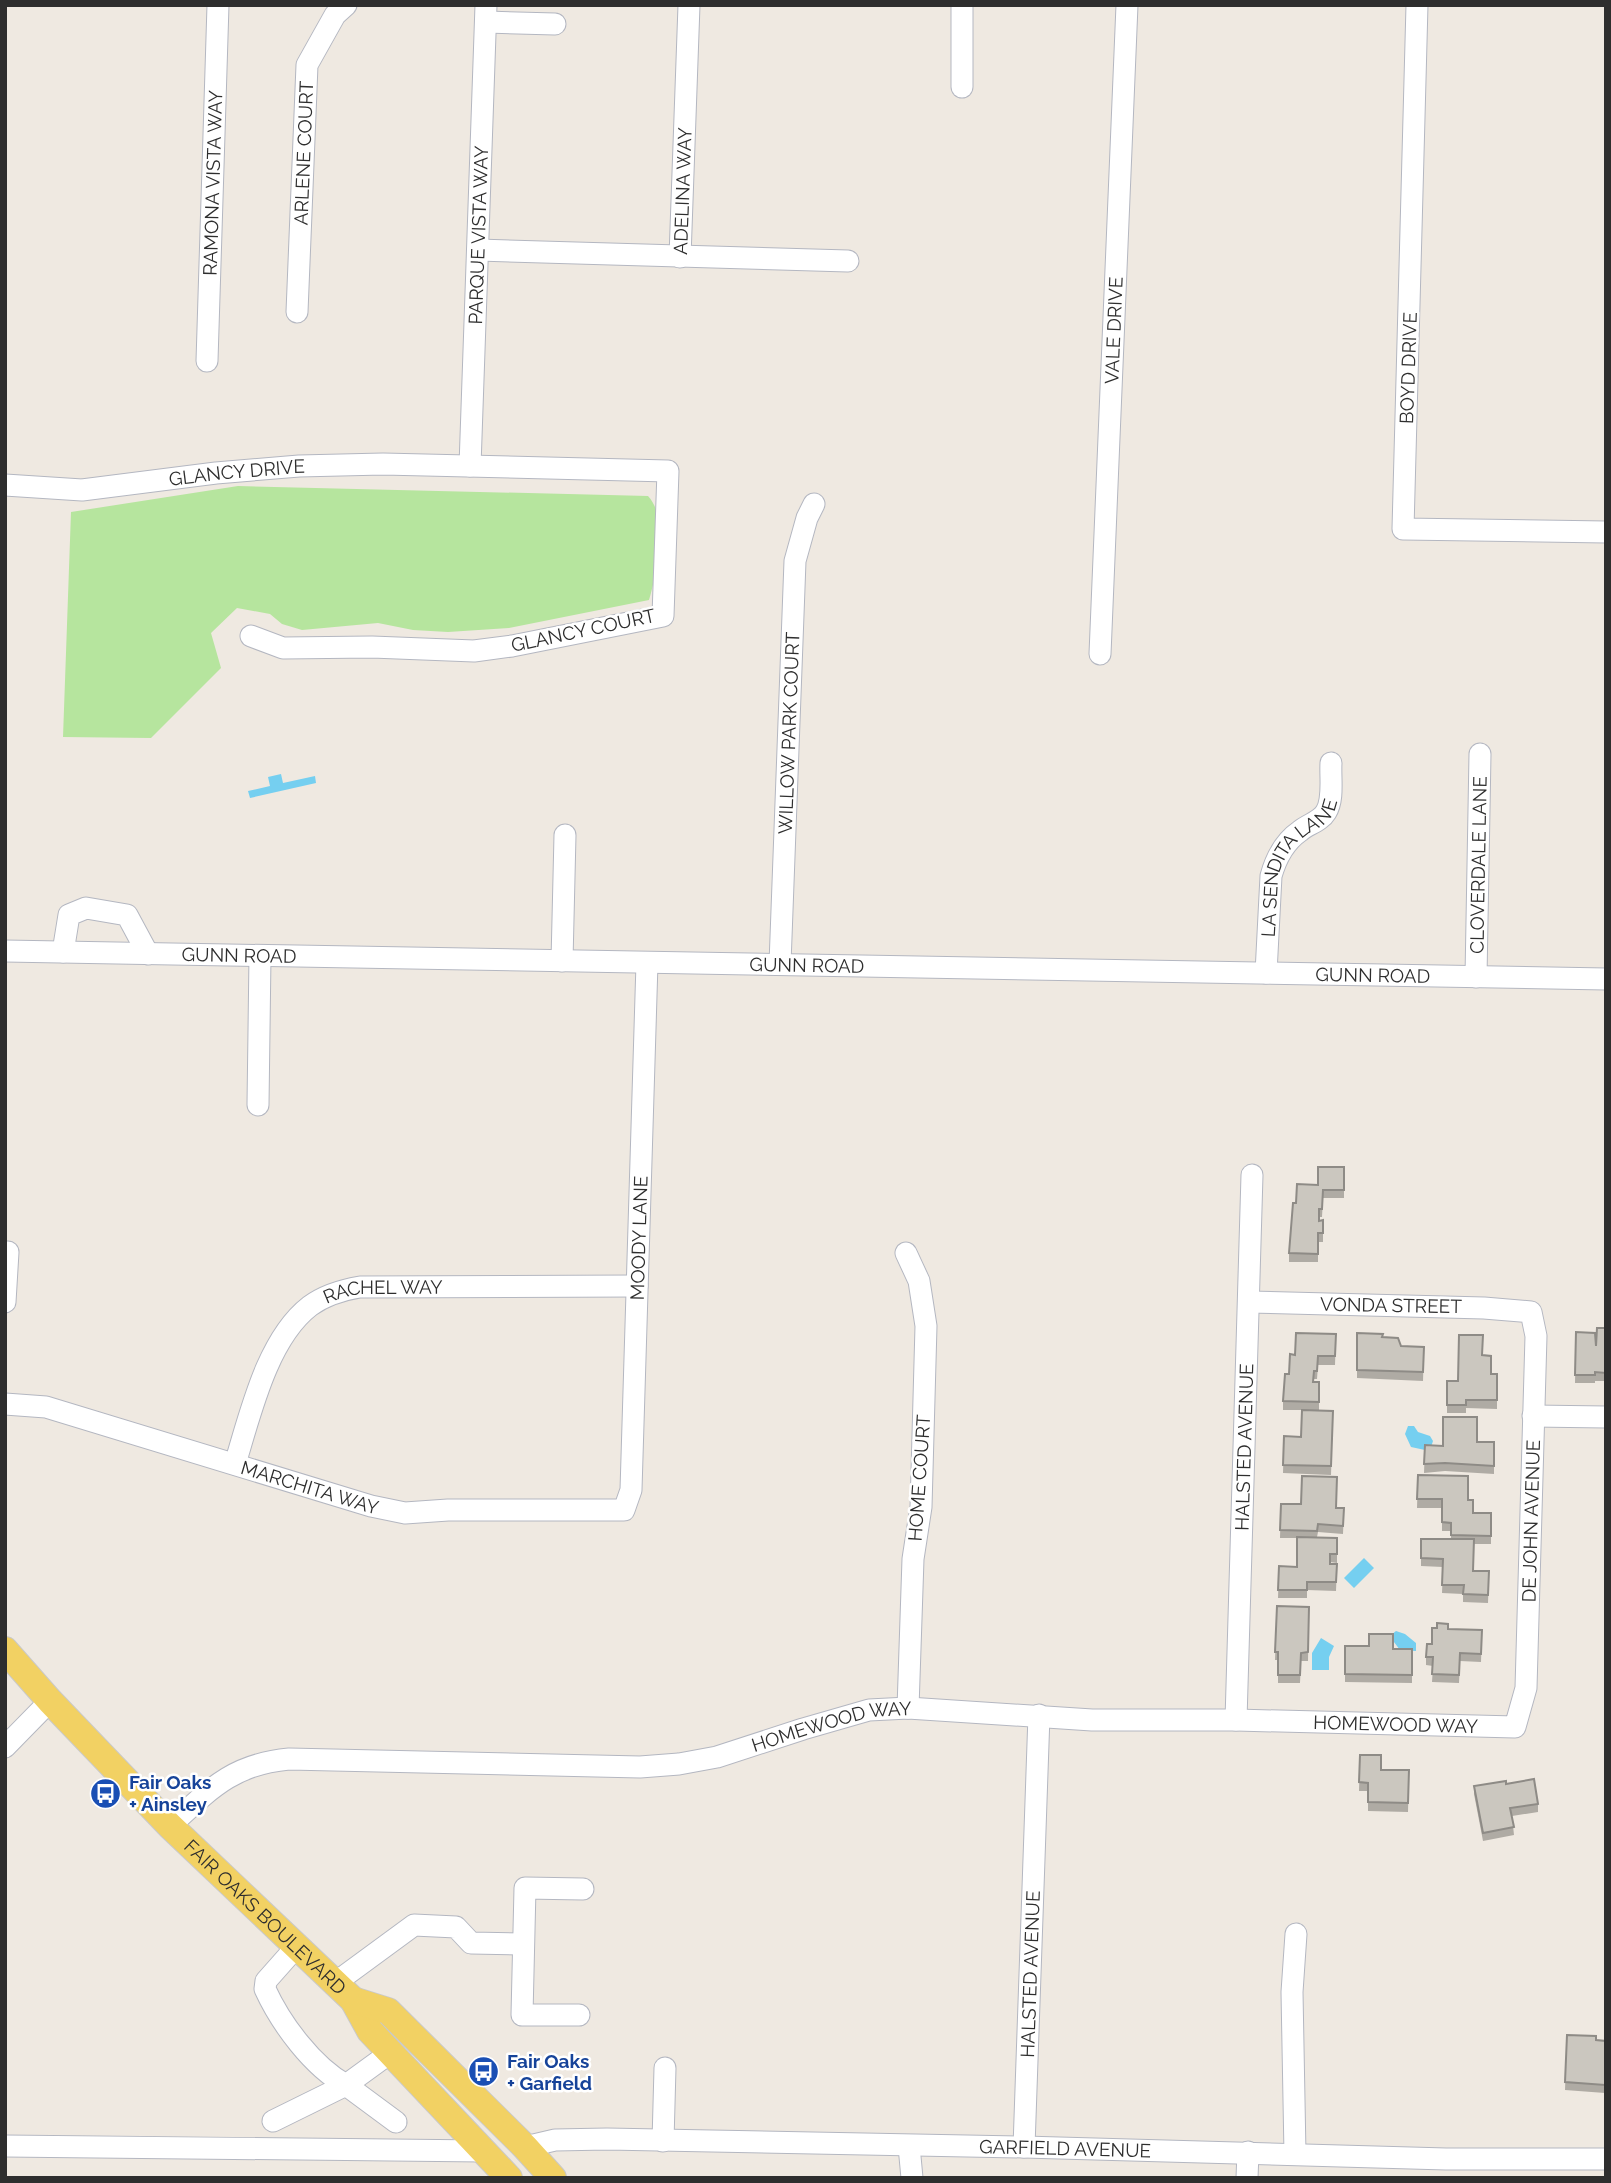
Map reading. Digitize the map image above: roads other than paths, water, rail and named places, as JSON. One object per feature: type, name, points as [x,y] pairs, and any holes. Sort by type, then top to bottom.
[{"type":"main road","name":"FAIR OAKS BOULEVARD","points":[[5,1650],[170,1826],[344,1992],[370,2031],[509,2178]]},
{"type":"main road","points":[[344,1992],[485,2130],[526,2147],[553,2178]]},
{"type":"main road","points":[[483,2151],[510,2159],[529,2178]]},
{"type":"street","name":"RAMONA VISTA WAY","points":[[207,361],[218,5]]},
{"type":"street","name":"ARLENE COURT","points":[[298,312],[307,65],[335,15],[346,5]]},
{"type":"street","name":"ADELINA WAY","points":[[478,250],[680,257],[689,5]]},
{"type":"street","points":[[962,5],[962,87]]},
{"type":"street","name":"VALE DRIVE","points":[[1100,654],[1127,5]]},
{"type":"street","name":"BOYD DRIVE","points":[[1418,5],[1403,529],[1606,532]]},
{"type":"street","points":[[486,14],[555,24]]},
{"type":"street","name":"PARQUE VISTA WAY","points":[[470,466],[486,14]]},
{"type":"street","points":[[680,257],[848,261]]},
{"type":"street","name":"GLANCY DRIVE","points":[[5,485],[82,490],[216,473],[299,466],[470,466]]},
{"type":"street","name":"GLANCY COURT","points":[[251,636],[282,648],[372,647],[474,651],[663,616],[668,471],[470,466]]},
{"type":"street","name":"WILLOW PARK COURT","points":[[780,964],[794,561],[800,536],[814,504]]},
{"type":"street","name":"CLOVERDALE LANE","points":[[1476,977],[1480,754]]},
{"type":"street","name":"LA SENDITA LANE","points":[[1266,973],[1271,876],[1275,862],[1286,844],[1300,830],[1317,821],[1325,813],[1330,803],[1331,763]]},
{"type":"street","points":[[562,961],[565,835]]},
{"type":"street","points":[[64,952],[69,915],[86,908],[127,915],[148,954]]},
{"type":"street","name":"GUNN ROAD","points":[[5,951],[1606,979]]},
{"type":"street","points":[[258,1105],[260,956]]},
{"type":"street","name":"MOODY LANE","points":[[624,1510],[631,1490],[647,963]]},
{"type":"street","name":"HALSTED AVENUE","points":[[1236,1720],[1252,1175]]},
{"type":"street","points":[[5,1252],[8,1252],[5,1302]]},
{"type":"street","name":"HOME COURT","points":[[906,1253],[919,1281],[926,1326],[921,1507],[913,1559],[908,1708]]},
{"type":"street","name":"RACHEL WAY","points":[[235,1464],[253,1406],[284,1337],[300,1315],[321,1298],[360,1287],[637,1286]]},
{"type":"street","name":"VONDA STREET","points":[[1250,1302],[1484,1308],[1531,1312]]},
{"type":"street","name":"DE JOHN AVENUE","points":[[1516,1727],[1526,1688],[1536,1336],[1531,1312]]},
{"type":"street","name":"MARCHITA WAY","points":[[5,1404],[46,1407],[371,1506],[405,1513],[447,1510],[624,1510]]},
{"type":"street","points":[[1533,1416],[1606,1418]]},
{"type":"street","points":[[5,1747],[50,1701]]},
{"type":"street","name":"HOMEWOOD WAY","points":[[170,1826],[217,1783],[244,1768],[274,1760],[640,1767],[679,1765],[717,1757],[803,1728],[869,1710],[908,1708],[1092,1720],[1236,1720],[1516,1727]]},
{"type":"street","name":"HALSTED AVENUE","points":[[1024,2147],[1039,1716]]},
{"type":"street","points":[[579,2015],[522,2015],[523,1944],[525,1888],[583,1889]]},
{"type":"street","points":[[344,1992],[414,1925],[456,1927],[471,1943],[523,1944]]},
{"type":"street","points":[[1295,2154],[1292,1992],[1296,1934]]},
{"type":"street","points":[[297,1946],[266,1980],[265,1989],[305,2052],[336,2080],[396,2122]]},
{"type":"street","points":[[273,2121],[346,2085],[390,2053]]},
{"type":"street","points":[[663,2141],[665,2068]]},
{"type":"street","name":"GARFIELD AVENUE","points":[[526,2147],[555,2140],[1248,2152],[1445,2168],[1606,2159]]},
{"type":"street","points":[[5,2146],[483,2151]]},
{"type":"street","points":[[909,2146],[912,2178]]},
{"type":"street","points":[[1247,2178],[1248,2152]]},
{"type":"water","points":[[281,774],[283,783],[315,776],[316,783],[250,798],[248,791],[270,786],[268,777]]},
{"type":"water","points":[[1408,1426],[1414,1426],[1418,1432],[1430,1436],[1433,1441],[1431,1447],[1425,1450],[1411,1447],[1405,1434]]},
{"type":"water","points":[[1364,1558],[1374,1568],[1354,1588],[1344,1578]]},
{"type":"water","points":[[1396,1631],[1416,1643],[1416,1651],[1400,1650],[1391,1638]]},
{"type":"water","points":[[1321,1638],[1334,1646],[1329,1657],[1329,1670],[1312,1670],[1312,1653]]},
{"type":"place","name":"Fair Oaks + Ainsley","points":[[106,1793]]},
{"type":"place","name":"Fair Oaks + Garfield","points":[[484,2072]]}]
